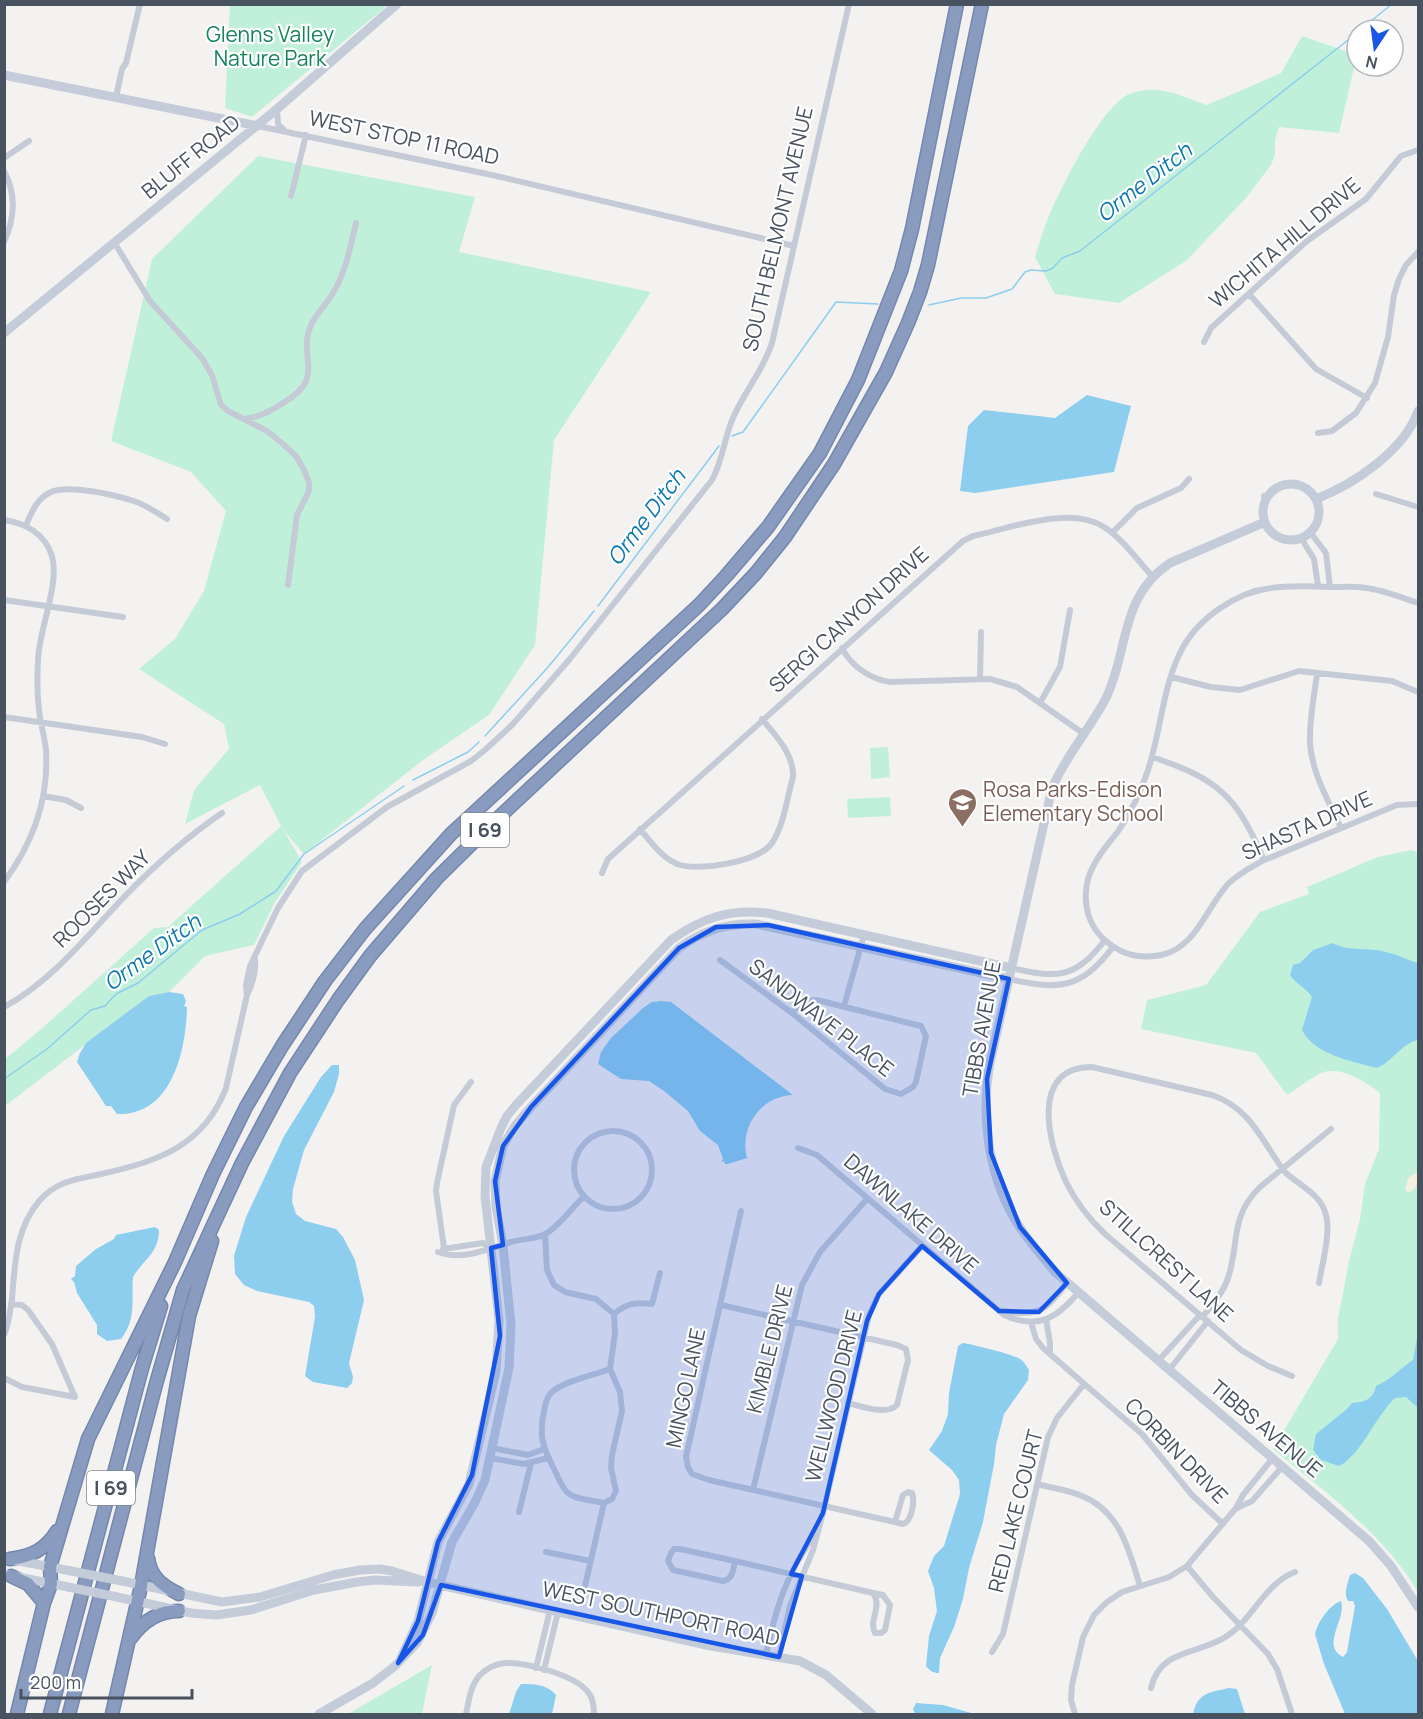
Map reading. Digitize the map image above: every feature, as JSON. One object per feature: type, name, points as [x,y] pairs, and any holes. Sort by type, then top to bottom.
[{"type":"highway","name":"I 69","points":[[50,1714],[147,1353],[176,1262],[213,1174],[251,1098],[310,1003],[364,929],[451,834],[699,605],[768,527],[820,453],[858,380],[901,272],[912,229],[957,4]]},
{"type":"highway","name":"I 69","points":[[69,1714],[177,1306],[191,1269],[268,1111],[304,1050],[364,963],[405,912],[456,858],[729,602],[785,537],[834,464],[886,372],[920,292],[940,212],[982,4]]},
{"type":"highway","points":[[112,1714],[125,1650],[138,1602],[189,1316],[232,1184]]},
{"type":"highway","points":[[17,1714],[44,1603],[51,1584],[50,1566],[88,1438],[176,1262]]},
{"type":"highway","points":[[8,1559],[39,1552],[52,1538],[65,1516]]},
{"type":"highway","points":[[148,1546],[149,1563],[154,1576],[163,1585],[179,1594]]},
{"type":"highway","points":[[8,1575],[28,1584],[44,1603]]},
{"type":"highway","points":[[125,1650],[136,1631],[149,1619],[162,1612],[179,1611]]},
{"type":"street","points":[[116,97],[140,4]]},
{"type":"street","name":"BLUFF ROAD","points":[[4,333],[258,126],[397,4]]},
{"type":"street","name":"SOUTH BELMONT AVENUE","points":[[11,1304],[17,1249],[22,1230],[32,1210],[52,1189],[68,1180],[156,1160],[190,1139],[222,1099],[245,1002],[252,986],[256,968],[255,958],[273,918],[296,880],[310,864],[364,822],[400,798],[471,761],[485,750],[518,718],[569,660],[705,489],[719,466],[734,416],[769,352],[849,4]]},
{"type":"street","name":"WEST STOP 11 ROAD","points":[[4,75],[306,135],[499,177],[794,246]]},
{"type":"street","points":[[277,110],[278,124],[285,131]]},
{"type":"street","points":[[231,120],[237,132],[235,145]]},
{"type":"street","points":[[291,196],[306,135]]},
{"type":"street","points":[[4,158],[29,141]]},
{"type":"street","name":"WICHITA HILL DRIVE","points":[[1204,342],[1211,328],[1307,241],[1366,199],[1401,156],[1419,150]]},
{"type":"street","points":[[4,171],[9,180],[14,208],[11,226],[4,242]]},
{"type":"street","points":[[244,419],[265,414],[300,392],[306,384],[308,333],[312,322],[334,293],[343,273],[356,223]]},
{"type":"street","points":[[114,242],[150,301],[202,358],[212,375],[221,405],[267,431],[296,456],[309,482],[309,491],[297,515],[288,585]]},
{"type":"street","points":[[1318,433],[1332,431],[1356,413],[1367,398],[1375,383],[1388,337],[1394,295],[1399,279],[1406,265],[1419,252]]},
{"type":"street","points":[[1249,294],[1316,369],[1367,398]]},
{"type":"street","points":[[1316,499],[1343,486],[1384,459],[1402,440],[1419,411]]},
{"type":"street","points":[[1112,533],[1137,508],[1181,488],[1189,479]]},
{"type":"street","points":[[1291,484],[1305,488],[1316,499],[1319,517],[1310,532],[1301,538],[1293,540],[1276,535],[1265,522],[1266,497],[1277,488],[1291,484]]},
{"type":"street","points":[[26,525],[40,499],[59,489],[73,488],[132,501],[167,519]]},
{"type":"street","points":[[1376,494],[1419,507]]},
{"type":"street","name":"SERGI CANYON DRIVE","points":[[602,873],[608,859],[640,829],[954,547],[973,536],[1056,518],[1069,517],[1092,521],[1112,533],[1153,577]]},
{"type":"street","points":[[4,520],[26,525],[40,536],[53,559],[54,578],[38,658],[40,722],[46,752],[44,796],[38,820],[28,844],[4,882]]},
{"type":"street","name":"TIBBS AVENUE","points":[[1265,522],[1170,563],[1156,572],[1131,614],[1108,693],[1059,772],[1051,791],[990,1063],[986,1118],[991,1153],[1002,1191],[1020,1227],[1055,1272],[1369,1541],[1391,1566],[1419,1607]]},
{"type":"street","points":[[1310,532],[1326,553],[1330,586]]},
{"type":"street","points":[[1301,538],[1314,559],[1317,586]]},
{"type":"street","name":"SHASTA DRIVE","points":[[1419,603],[1367,588],[1330,586],[1269,588],[1246,594],[1196,627],[1181,650],[1171,677],[1152,758],[1132,808],[1095,862],[1088,878],[1085,893],[1087,910],[1093,925],[1113,947],[1131,955],[1145,957],[1163,954],[1177,949],[1196,932],[1229,883],[1241,873],[1264,860],[1397,805],[1419,804]]},
{"type":"street","points":[[4,600],[123,617]]},
{"type":"street","points":[[1040,703],[1060,667],[1070,610]]},
{"type":"street","points":[[980,680],[981,632]]},
{"type":"street","points":[[842,648],[864,673],[877,680],[890,682],[990,679],[1017,687],[1084,734]]},
{"type":"street","points":[[1171,677],[1211,687],[1240,690],[1299,671],[1392,681],[1419,692]]},
{"type":"street","points":[[1317,674],[1311,716],[1310,746],[1317,775],[1341,828]]},
{"type":"street","points":[[4,717],[141,737],[165,744]]},
{"type":"street","points":[[640,829],[666,858],[686,867],[705,867],[753,857],[765,851],[779,831],[793,777],[793,768],[780,741],[762,719]]},
{"type":"street","points":[[1152,758],[1186,769],[1220,789],[1246,820],[1264,860]]},
{"type":"street","points":[[44,796],[66,800],[81,808]]},
{"type":"street","name":"ROOSES WAY","points":[[4,1007],[26,994],[75,949],[135,886],[195,831],[222,813]]},
{"type":"street","points":[[398,1663],[418,1621],[438,1542],[462,1501],[472,1475],[496,1372],[500,1320],[485,1196],[486,1167],[495,1141],[507,1116],[577,1038],[671,940],[691,926],[712,917],[752,912],[1044,975],[1066,973],[1086,962],[1105,940]]},
{"type":"street","points":[[319,1714],[374,1683],[412,1650],[423,1635],[441,1585],[449,1549],[479,1495],[490,1458],[510,1354],[511,1318],[503,1245],[496,1207],[495,1181],[503,1146],[531,1107],[679,948],[716,927],[745,924],[768,925],[1042,986],[1066,984],[1093,970],[1113,947]]},
{"type":"street","points":[[792,1013],[803,1001],[809,1000],[844,1006],[864,935]]},
{"type":"street","name":"SANDWAVE PLACE","points":[[720,960],[792,1013],[885,1089],[896,1094],[907,1091],[916,1082],[926,1042],[924,1029],[912,1022],[844,1006]]},
{"type":"street","name":"STILLCREST LANE","points":[[1283,1168],[1250,1119],[1233,1104],[1219,1097],[1092,1067],[1079,1068],[1065,1074],[1052,1089],[1048,1110],[1055,1153],[1069,1188],[1087,1215],[1203,1318],[1250,1356],[1292,1376]]},
{"type":"street","points":[[444,1248],[436,1191],[454,1105],[471,1082]]},
{"type":"street","points":[[1169,1370],[1227,1281],[1237,1224],[1244,1208],[1257,1190],[1331,1129]]},
{"type":"street","points":[[614,1131],[633,1136],[641,1143],[651,1161],[652,1171],[646,1191],[639,1199],[621,1208],[610,1209],[591,1202],[584,1196],[576,1182],[574,1166],[579,1150],[585,1143],[600,1133],[614,1131]]},
{"type":"street","name":"DAWNLAKE DRIVE","points":[[798,1148],[817,1155],[999,1311],[1013,1319],[1034,1322]]},
{"type":"street","points":[[1283,1168],[1318,1198],[1325,1212],[1327,1229],[1320,1283]]},
{"type":"street","points":[[491,1248],[483,1243],[444,1248],[438,1252],[450,1256],[484,1252],[512,1241],[536,1238],[554,1228],[584,1196]]},
{"type":"street","name":"KIMBLE DRIVE","points":[[753,1490],[800,1291],[813,1262],[831,1238],[867,1199]]},
{"type":"street","name":"MINGO LANE","points":[[741,1211],[686,1457],[688,1467],[692,1474],[718,1483],[895,1522]]},
{"type":"street","points":[[545,1234],[547,1270],[554,1285],[565,1292],[596,1299],[614,1314],[615,1333],[610,1369],[620,1392],[622,1412],[611,1468],[616,1491],[612,1499],[604,1503],[568,1493],[544,1449],[540,1428],[546,1402],[560,1386],[610,1369]]},
{"type":"street","name":"WELLWOOD DRIVE","points":[[779,1657],[788,1613],[813,1550],[869,1315],[876,1299],[922,1246]]},
{"type":"street","points":[[614,1314],[624,1305],[634,1302],[652,1304],[660,1274]]},
{"type":"street","points":[[999,1311],[1034,1312],[1049,1306],[1067,1283]]},
{"type":"street","points":[[1034,1312],[1034,1322],[1046,1319],[1064,1309],[1078,1293]]},
{"type":"street","points":[[4,1335],[11,1304],[22,1305],[28,1310],[55,1349],[75,1396],[22,1387],[4,1378]]},
{"type":"street","points":[[721,1305],[897,1345],[906,1349],[908,1360],[897,1405],[894,1408],[886,1410],[848,1403]]},
{"type":"street","points":[[1158,1360],[1203,1318]]},
{"type":"street","points":[[1046,1319],[1050,1354]]},
{"type":"street","name":"CORBIN DRIVE","points":[[1034,1322],[1036,1339],[1050,1354],[1146,1437],[1192,1496],[1223,1524]]},
{"type":"street","name":"RED LAKE COURT","points":[[992,1652],[1002,1636],[1052,1427],[1084,1384]]},
{"type":"street","points":[[492,1448],[528,1455],[544,1449]]},
{"type":"street","points":[[490,1458],[524,1464],[548,1458]]},
{"type":"street","points":[[1075,1714],[1071,1703],[1071,1685],[1088,1624],[1109,1600],[1125,1591],[1168,1577],[1187,1566],[1236,1508],[1243,1495],[1272,1459]]},
{"type":"street","points":[[519,1512],[531,1463]]},
{"type":"street","points":[[1236,1508],[1252,1501],[1282,1467]]},
{"type":"street","points":[[1037,1484],[1082,1495],[1106,1511],[1125,1539],[1140,1586]]},
{"type":"street","points":[[908,1492],[912,1493],[914,1498],[908,1522],[905,1524],[895,1522],[903,1495],[908,1492]]},
{"type":"street","points":[[585,1586],[604,1503]]},
{"type":"street","name":"WELLWOOD DRIVE","points":[[766,1654],[779,1601],[790,1574],[806,1546],[816,1534]]},
{"type":"street","points":[[735,1561],[731,1577],[723,1581],[673,1570],[668,1561],[671,1553],[678,1548],[802,1576],[883,1595],[890,1605],[885,1629],[882,1633],[877,1634],[873,1629],[878,1603],[873,1593]]},
{"type":"street","points":[[546,1552],[591,1561]]},
{"type":"street","name":"WEST SOUTHPORT ROAD","points":[[8,1559],[212,1601],[247,1600],[333,1575],[370,1569],[403,1573],[428,1582],[554,1611],[711,1646],[766,1654],[807,1664],[826,1675],[872,1714]]},
{"type":"street","points":[[1187,1566],[1213,1597],[1264,1648],[1274,1662],[1292,1714]]},
{"type":"street","points":[[1151,1688],[1157,1671],[1167,1661],[1216,1642],[1241,1625],[1279,1580],[1295,1572]]},
{"type":"street","name":"WEST SOUTHPORT ROAD","points":[[8,1575],[204,1615],[236,1613],[314,1590],[357,1582],[385,1580],[428,1582]]},
{"type":"street","points":[[536,1668],[554,1611]]},
{"type":"street","points":[[544,1670],[554,1611]]},
{"type":"street","points":[[466,1714],[473,1686],[487,1670],[505,1663],[564,1675],[581,1684],[592,1698],[594,1714]]},
{"type":"highlighted area","points":[[768,925],[1009,979],[987,1079],[991,1153],[1020,1227],[1067,1283],[1039,1312],[999,1311],[922,1246],[879,1294],[867,1321],[823,1513],[791,1574],[802,1576],[779,1657],[441,1585],[423,1635],[398,1663],[418,1621],[438,1542],[472,1475],[500,1336],[491,1248],[503,1245],[495,1181],[503,1146],[531,1107],[679,948],[716,927]]},
{"type":"green space","name":"Glenns Valley Nature Park","points":[[230,4],[388,5],[252,117],[225,108]]},
{"type":"green space","points":[[1302,36],[1345,51],[1345,78],[1352,78],[1339,133],[1279,127],[1275,140],[1275,155],[1271,165],[1246,198],[1186,261],[1119,303],[1055,294],[1035,257],[1048,218],[1062,188],[1084,148],[1108,112],[1132,93],[1152,90],[1170,92],[1207,105],[1281,73]]},
{"type":"green space","points":[[258,156],[475,197],[459,252],[651,292],[554,440],[535,645],[489,715],[423,760],[304,854],[284,831],[302,862],[275,902],[254,945],[205,956],[169,992],[149,996],[5,1106],[5,1059],[154,928],[168,927],[281,826],[260,785],[185,824],[194,790],[229,749],[224,724],[139,669],[175,639],[204,591],[226,511],[191,472],[111,441],[152,259]]},
{"type":"green space","points":[[888,747],[890,777],[871,779],[870,748]]},
{"type":"green space","points":[[890,797],[891,816],[848,818],[847,799]]},
{"type":"green space","points":[[1411,850],[1418,852],[1418,1592],[1404,1571],[1371,1532],[1273,1449],[1338,1339],[1338,1319],[1360,1219],[1365,1184],[1379,1149],[1380,1093],[1354,1076],[1331,1071],[1315,1076],[1287,1095],[1256,1053],[1141,1029],[1147,1000],[1206,985],[1260,912],[1309,894],[1307,887],[1378,857]]},
{"type":"green space","points":[[432,1665],[422,1714],[348,1714]]},
{"type":"sand","points":[[1416,1173],[1418,1177],[1415,1187],[1409,1192],[1405,1191],[1408,1178]]},
{"type":"water","points":[[1087,395],[1131,406],[1114,472],[975,493],[960,491],[968,426],[984,410],[1055,418]]},
{"type":"water","points":[[1333,943],[1345,948],[1390,953],[1418,963],[1418,1040],[1407,1045],[1377,1068],[1325,1051],[1308,1039],[1302,1030],[1312,997],[1290,975],[1293,965],[1300,963],[1313,950]]},
{"type":"water","points":[[169,992],[183,994],[186,1001],[184,1006],[187,1007],[183,1043],[172,1078],[163,1093],[151,1104],[136,1112],[117,1114],[111,1106],[106,1106],[77,1062],[80,1053],[86,1043],[149,996]]},
{"type":"water","points":[[652,1002],[671,1002],[793,1095],[771,1101],[755,1115],[746,1135],[747,1158],[728,1164],[721,1162],[723,1159],[718,1145],[700,1131],[688,1111],[664,1091],[649,1081],[621,1079],[598,1064],[601,1052],[611,1038],[643,1008]]},
{"type":"water","points":[[332,1065],[339,1065],[334,1092],[304,1150],[293,1189],[292,1202],[296,1214],[305,1221],[336,1229],[355,1260],[364,1300],[349,1363],[353,1377],[352,1383],[347,1388],[313,1382],[305,1376],[315,1317],[314,1306],[309,1302],[257,1291],[244,1285],[235,1274],[234,1256],[246,1217],[284,1136],[321,1077]]},
{"type":"water","points":[[155,1227],[159,1230],[156,1245],[133,1277],[129,1324],[121,1339],[107,1341],[97,1334],[97,1325],[71,1279],[75,1276],[76,1266],[96,1249],[114,1239],[116,1235]]},
{"type":"water","points":[[1418,1332],[1418,1408],[1406,1397],[1395,1398],[1347,1461],[1339,1466],[1321,1460],[1313,1450],[1316,1434],[1352,1403],[1364,1401],[1370,1397],[1376,1386],[1413,1360]]},
{"type":"water","points":[[963,1343],[1016,1357],[1023,1361],[1029,1370],[1028,1380],[1004,1414],[996,1445],[983,1522],[969,1568],[963,1599],[940,1658],[939,1673],[937,1673],[926,1666],[929,1636],[937,1611],[934,1588],[928,1571],[934,1556],[944,1546],[960,1494],[959,1480],[952,1470],[929,1450],[942,1431],[948,1414],[949,1393],[958,1346]]},
{"type":"water","points":[[1355,1573],[1363,1578],[1387,1609],[1418,1661],[1418,1714],[1345,1714],[1324,1664],[1315,1634],[1325,1614],[1341,1601],[1341,1616],[1334,1646],[1343,1657],[1347,1652],[1355,1606],[1353,1601],[1348,1601],[1346,1592],[1350,1575]]},
{"type":"water","points":[[521,1684],[540,1685],[552,1691],[556,1695],[552,1714],[509,1714]]},
{"type":"water","points":[[1229,1688],[1237,1689],[1245,1714],[1193,1714],[1201,1697]]},
{"type":"water","points":[[916,1703],[943,1705],[975,1714],[915,1714],[913,1709]]},
{"type":"waterway","name":"Orme Ditch","points":[[1375,18],[1392,4]]},
{"type":"waterway","name":"Orme Ditch","points":[[929,305],[961,298],[986,298],[1012,289],[1025,272],[1046,271],[1053,268],[1062,258],[1080,251],[1345,42]]},
{"type":"waterway","name":"Orme Ditch","points":[[732,436],[743,432],[836,302],[878,304]]},
{"type":"waterway","name":"Orme Ditch","points":[[598,606],[719,446]]},
{"type":"waterway","name":"Orme Ditch","points":[[485,736],[549,666],[594,611]]},
{"type":"waterway","name":"Orme Ditch","points":[[413,780],[468,752],[479,742]]},
{"type":"waterway","name":"Orme Ditch","points":[[4,1079],[47,1049],[91,1010],[105,1006],[116,994],[138,983],[202,930],[240,914],[276,891],[304,854],[404,786]]},
{"type":"place","name":"Rosa Parks-Edison Elementary School","points":[[962,828]]}]
